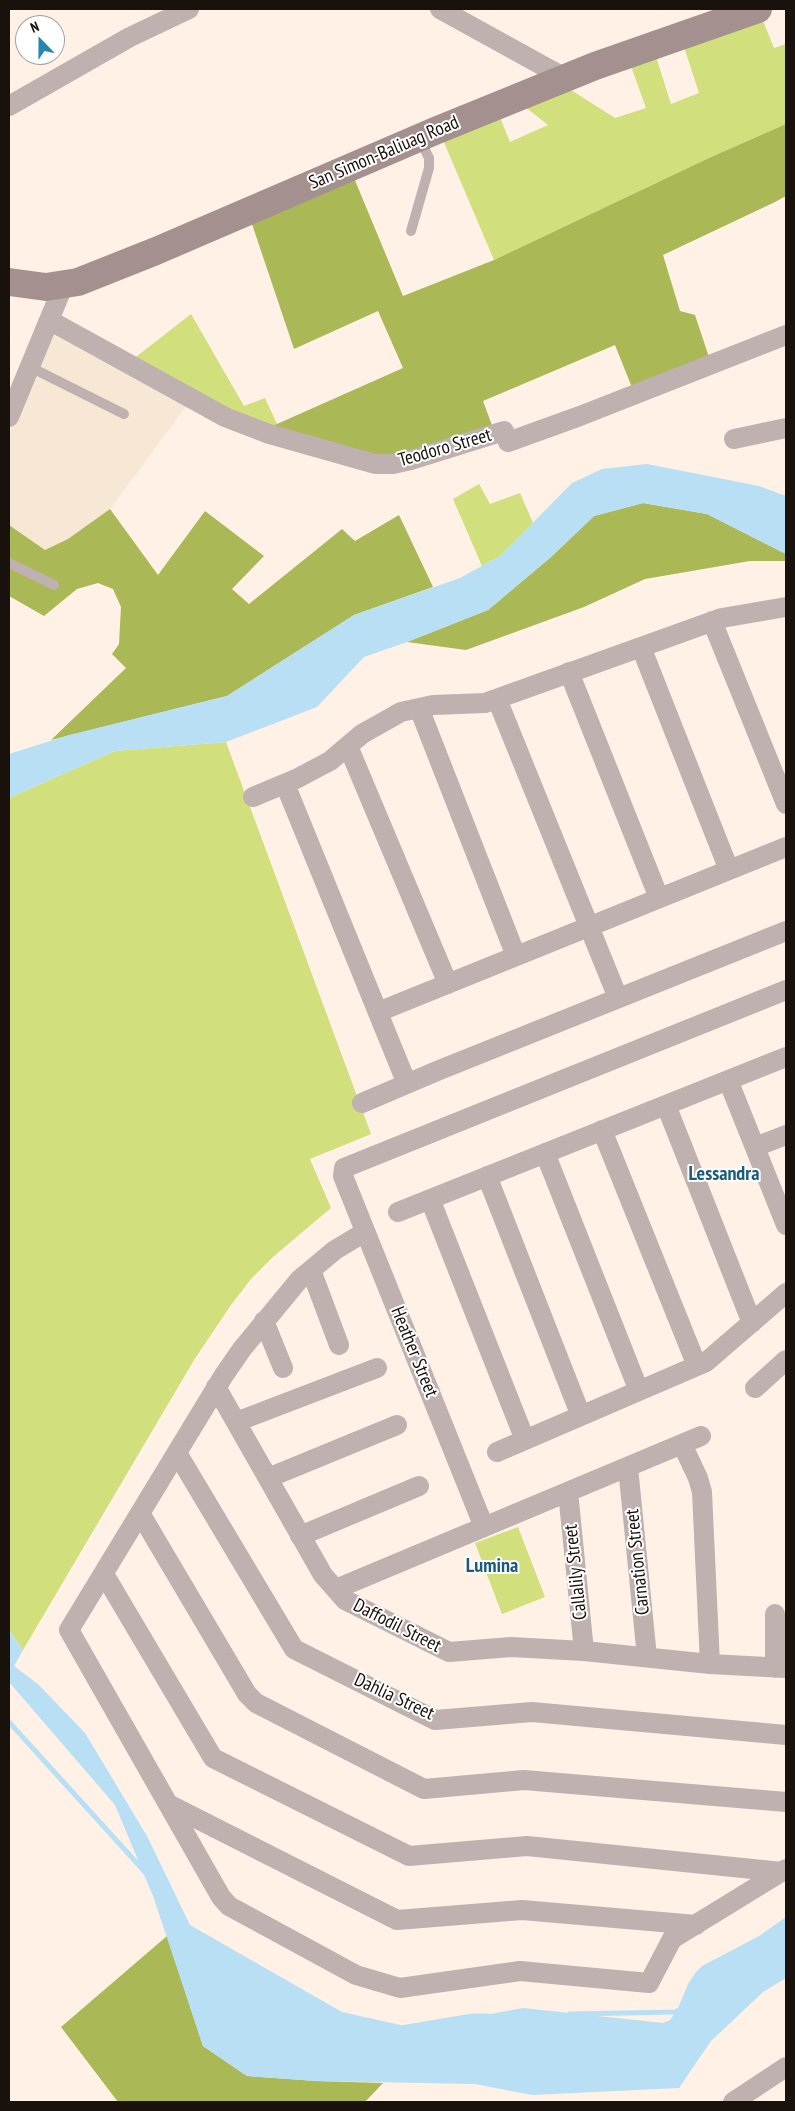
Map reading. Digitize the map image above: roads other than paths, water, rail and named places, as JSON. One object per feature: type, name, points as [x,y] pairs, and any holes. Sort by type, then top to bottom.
[{"type":"main road","name":"San Simon-Baliuag Road","points":[[9,282],[46,287],[78,282],[156,251],[416,139],[565,78],[758,9]]},
{"type":"street","points":[[9,106],[130,37],[189,9]]},
{"type":"street","points":[[440,9],[565,78]]},
{"type":"street","points":[[9,417],[64,284]]},
{"type":"street","name":"Teodoro Street","points":[[49,320],[224,416],[270,434],[375,464],[393,464],[410,460],[504,431],[508,442],[580,416],[786,335]]},
{"type":"street","points":[[734,438],[786,428]]},
{"type":"street","points":[[253,797],[285,784],[330,761],[362,734],[401,712],[433,705],[485,703],[712,621],[786,607]]},
{"type":"street","points":[[712,621],[786,804]]},
{"type":"street","points":[[641,647],[729,870]]},
{"type":"street","points":[[569,672],[659,898]]},
{"type":"street","points":[[497,699],[618,998]]},
{"type":"street","points":[[419,708],[516,956]]},
{"type":"street","points":[[348,746],[448,984]]},
{"type":"street","points":[[285,784],[407,1084]]},
{"type":"street","points":[[378,1012],[786,847]]},
{"type":"street","points":[[362,1104],[407,1084],[786,931]]},
{"type":"street","name":"Heather Street","points":[[484,1527],[343,1176],[344,1168],[349,1164],[786,990]]},
{"type":"street","points":[[398,1212],[786,1057]]},
{"type":"street","points":[[728,1080],[784,1213]]},
{"type":"street","points":[[666,1105],[752,1323]]},
{"type":"street","points":[[602,1130],[697,1366]]},
{"type":"street","points":[[755,1147],[786,1135]]},
{"type":"street","points":[[545,1153],[639,1391]]},
{"type":"street","points":[[487,1176],[581,1416]]},
{"type":"street","points":[[430,1199],[525,1440]]},
{"type":"street","points":[[366,1232],[335,1250],[298,1280],[242,1349],[216,1387],[69,1630],[221,1897],[229,1906],[356,1975],[400,1988],[520,1971],[649,1983],[672,1939],[784,1870]]},
{"type":"street","points":[[311,1270],[339,1344]]},
{"type":"street","points":[[497,1452],[706,1362],[786,1293]]},
{"type":"street","points":[[264,1321],[283,1368]]},
{"type":"street","points":[[755,1388],[786,1360]]},
{"type":"street","points":[[236,1422],[377,1368]]},
{"type":"street","name":"Daffodil Street","points":[[216,1387],[323,1575],[345,1600],[449,1652],[511,1647],[584,1651],[710,1664],[781,1668]]},
{"type":"street","points":[[268,1478],[396,1424]]},
{"type":"street","points":[[336,1589],[701,1436]]},
{"type":"street","points":[[682,1444],[698,1478],[702,1492],[710,1664]]},
{"type":"street","name":"Dahlia Street","points":[[177,1453],[294,1648],[436,1720],[532,1712],[786,1735]]},
{"type":"street","name":"Carnation Street","points":[[628,1466],[647,1657]]},
{"type":"street","points":[[300,1536],[419,1486]]},
{"type":"street","name":"Callalily Street","points":[[568,1492],[584,1651]]},
{"type":"street","points":[[140,1513],[247,1694],[256,1703],[424,1789],[524,1780],[786,1802]]},
{"type":"street","points":[[104,1574],[213,1758],[409,1856],[527,1846],[784,1870]]},
{"type":"street","points":[[775,1614],[781,1668]]},
{"type":"street","points":[[168,1804],[397,1920],[522,1910],[696,1925]]},
{"type":"street","points":[[733,2102],[784,2075]]},
{"type":"lane","points":[[411,232],[429,168],[425,150],[416,139]]},
{"type":"lane","points":[[30,367],[124,414]]},
{"type":"lane","points":[[9,563],[54,585]]},
{"type":"water","points":[[647,464],[759,486],[786,496],[786,554],[707,514],[643,503],[594,516],[551,557],[488,610],[364,657],[317,707],[226,742],[115,751],[9,798],[9,754],[69,735],[227,696],[354,615],[460,578],[500,556],[572,483],[602,469]]},
{"type":"water","points":[[9,1630],[23,1650],[14,1666],[39,1685],[85,1733],[147,1836],[190,1925],[342,2012],[414,2028],[523,2008],[663,2023],[670,2020],[678,2008],[688,1984],[702,1966],[759,1936],[786,1917],[786,1978],[763,1992],[711,2041],[679,2088],[532,2095],[475,2084],[316,2081],[247,2076],[203,2046],[153,1896],[115,1805],[9,1682]]},
{"type":"waterway","points":[[9,1722],[145,1872]]},
{"type":"waterway","points":[[570,2014],[675,2012],[681,2009]]},
{"type":"waterway","points":[[401,2028],[472,2016],[487,2016]]},
{"type":"district","name":"Lessandra","points":[[724,1174]]},
{"type":"district","name":"Lumina","points":[[492,1566]]}]
